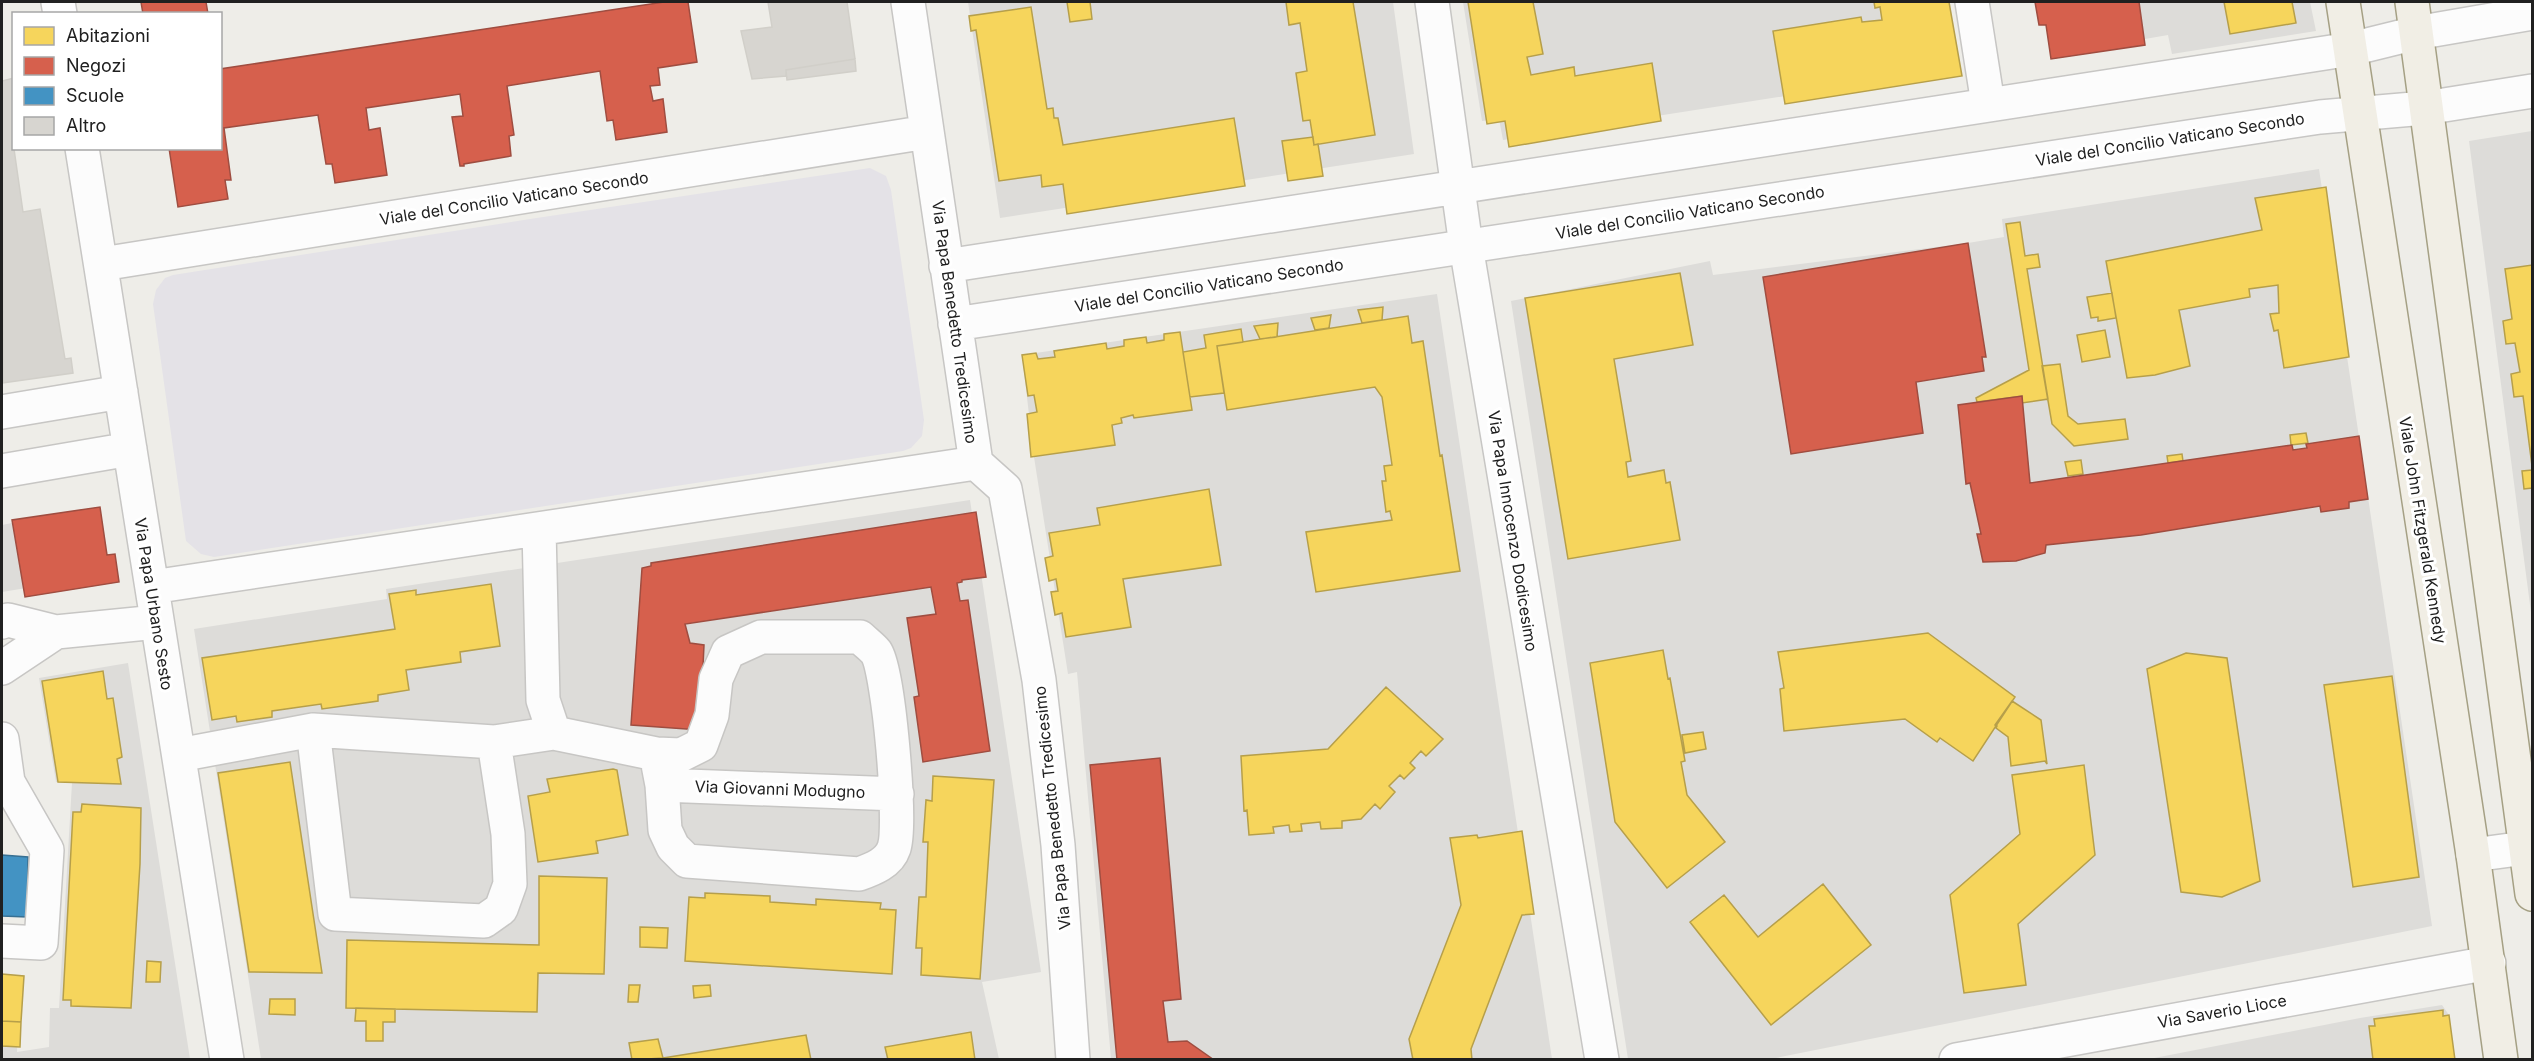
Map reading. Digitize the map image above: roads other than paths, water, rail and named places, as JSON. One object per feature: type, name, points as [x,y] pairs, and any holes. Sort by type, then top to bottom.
[{"type":"main road","name":"Viale John Fitzgerald Kennedy","points":[[2343,2],[2473,855],[2501,1059]]},
{"type":"main road","points":[[2414,17],[2529,848],[2532,894]]},
{"type":"street","name":"Via Papa Benedetto Tredicesimo","points":[[908,2],[976,463],[1005,489],[1039,680],[1058,845],[1072,1059]]},
{"type":"street","name":"Via Papa Innocenzo Dodicesimo","points":[[1432,2],[1456,186],[1602,1059]]},
{"type":"street","points":[[1972,2],[1988,104]]},
{"type":"street","points":[[946,266],[2350,50],[2414,17],[2532,13]]},
{"type":"street","name":"Viale del Concilio Vaticano Secondo","points":[[955,324],[2359,113],[2426,108],[2532,91]]},
{"type":"street","name":"Viale del Concilio Vaticano Secondo","points":[[102,264],[927,132]]},
{"type":"street","name":"Via Papa Urbano Sesto","points":[[82,150],[227,1059]]},
{"type":"street","points":[[2,412],[121,392]]},
{"type":"street","points":[[2,471],[130,449]]},
{"type":"street","points":[[152,587],[976,463]]},
{"type":"street","points":[[539,529],[543,700],[554,733]]},
{"type":"street","points":[[2,622],[8,620],[56,632],[157,622]]},
{"type":"street","points":[[2,668],[56,632]]},
{"type":"street","points":[[178,755],[313,730],[494,742],[554,733],[656,754],[681,755],[701,745],[712,715],[716,680],[728,652],[761,637],[860,637],[877,653],[884,677],[897,794],[894,848],[880,866],[859,874],[687,861],[673,847],[665,830],[662,785],[656,754]]},
{"type":"street","points":[[313,730],[335,914],[484,921],[501,909],[510,884],[508,834],[494,742]]},
{"type":"street","points":[[2,739],[8,782],[47,850],[41,943],[2,941]]},
{"type":"street","name":"Via Giovanni Modugno","points":[[662,785],[897,794]]},
{"type":"street","points":[[2473,855],[2529,848]]},
{"type":"street","name":"Via Saverio Lioce","points":[[1956,1059],[2489,963]]}]
